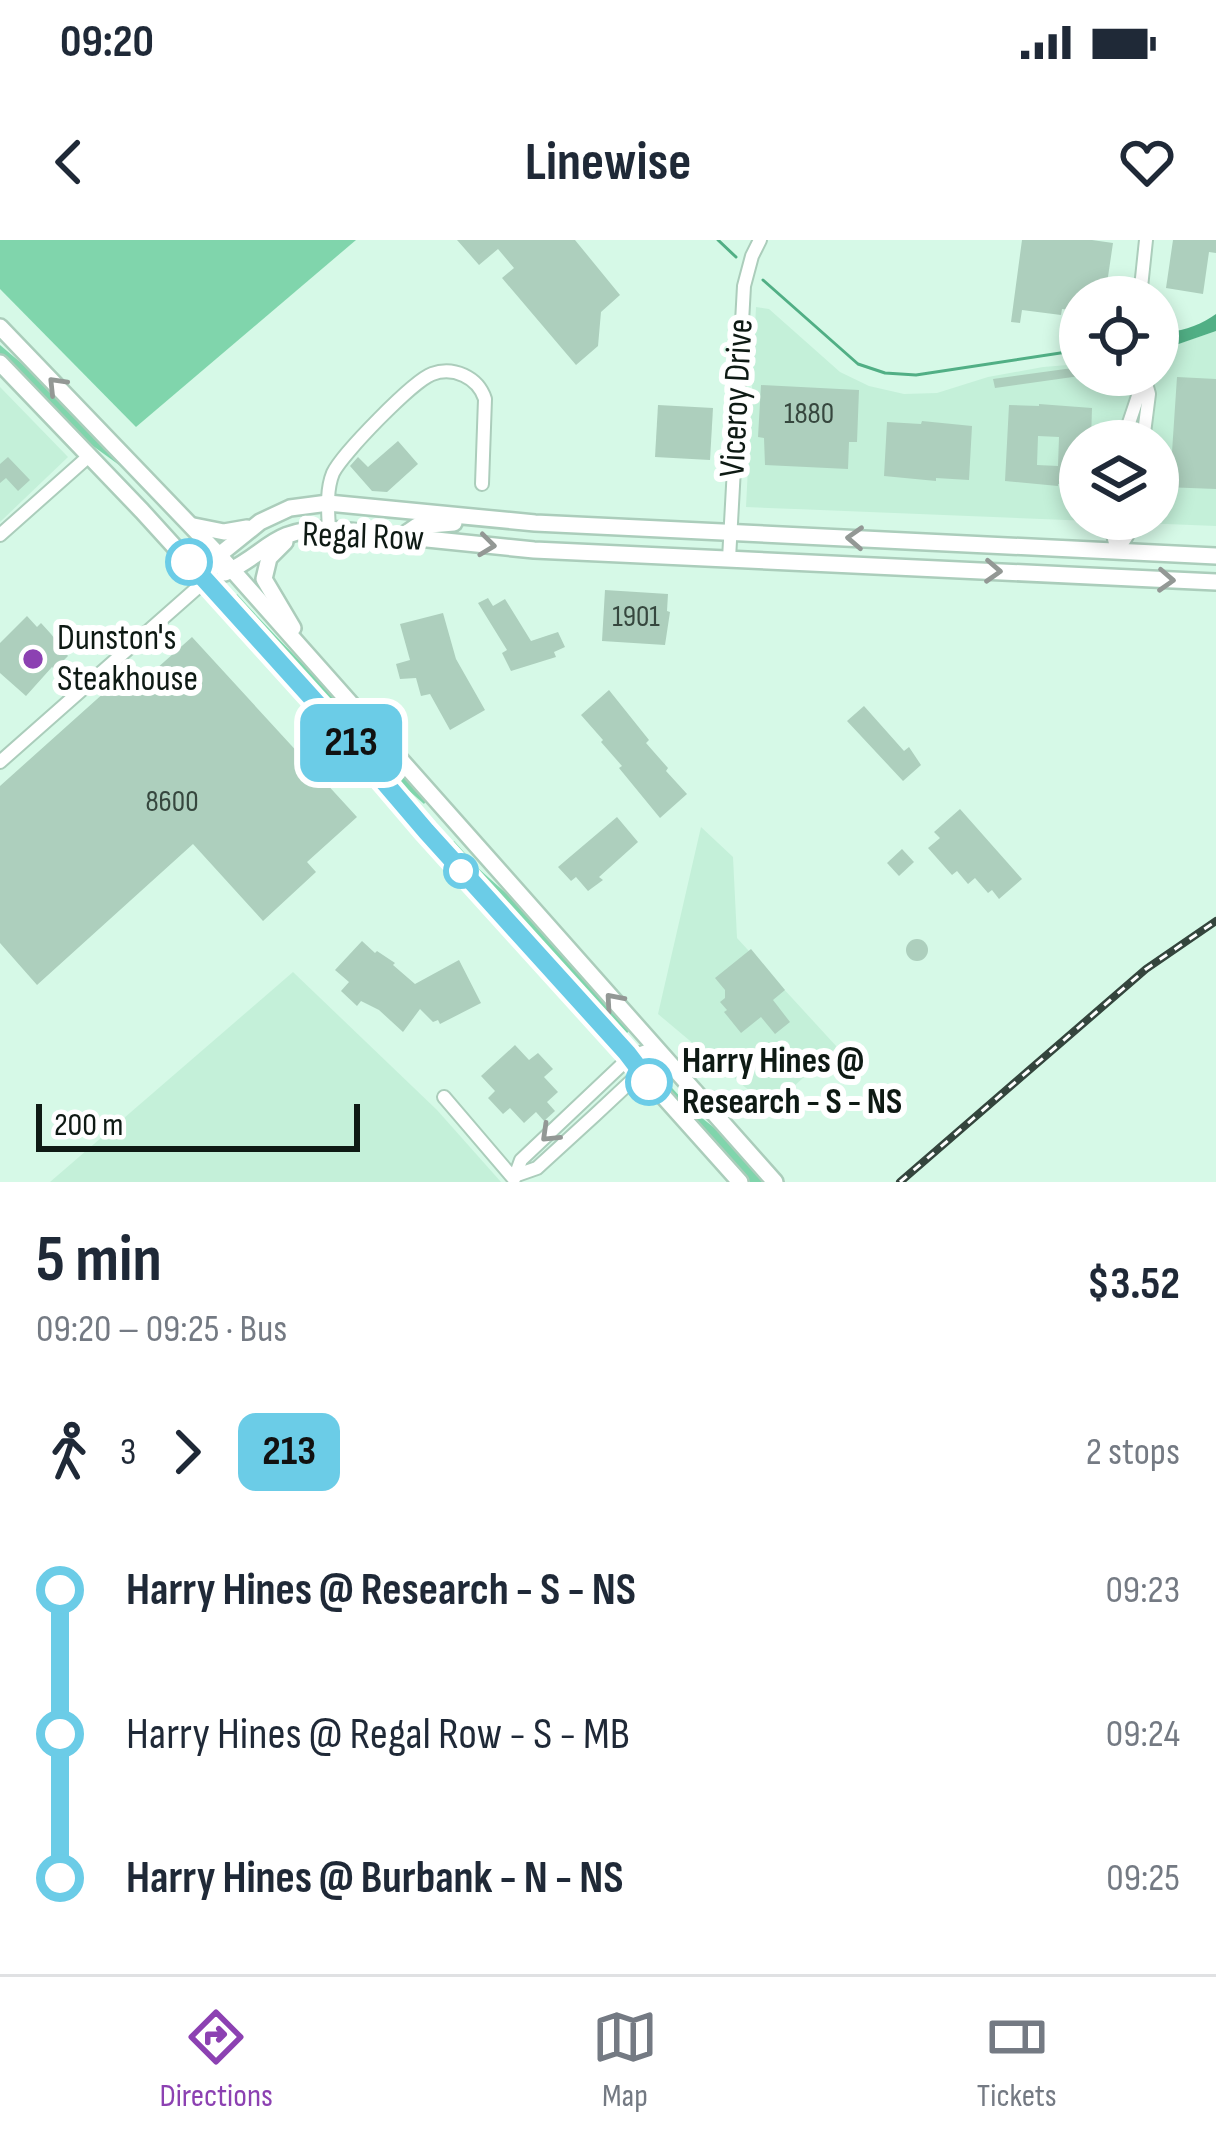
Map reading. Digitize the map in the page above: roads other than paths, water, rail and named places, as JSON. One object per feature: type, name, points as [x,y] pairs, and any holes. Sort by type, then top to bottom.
[{"type":"main road","points":[[0,327],[219,555],[775,1182]]},
{"type":"main road","points":[[0,364],[321,708],[740,1182]]},
{"type":"main road","name":"Regal Row","points":[[205,580],[219,555],[260,522],[290,508],[328,503],[573,525],[1216,556]]},
{"type":"main road","points":[[404,536],[417,526],[465,523],[479,517]]},
{"type":"main road","points":[[189,524],[224,532],[260,522]]},
{"type":"main road","points":[[571,552],[573,525]]},
{"type":"main road","name":"Regal Row","points":[[205,580],[232,570],[267,545],[298,531],[329,529],[571,552],[1216,582]]},
{"type":"main road","points":[[298,531],[269,558],[264,580],[309,657]]},
{"type":"main road","points":[[928,568],[929,542]]},
{"type":"main road","points":[[1116,578],[1117,551]]},
{"type":"main road","points":[[321,708],[334,713],[352,731],[361,734],[373,728]]},
{"type":"main road","points":[[426,831],[447,813]]},
{"type":"street","name":"Viceroy Drive","points":[[729,559],[744,286],[760,240]]},
{"type":"street","points":[[1143,276],[1147,240]]},
{"type":"street","points":[[329,529],[332,475],[353,445],[430,374],[457,372],[482,390],[482,484]]},
{"type":"street","points":[[0,535],[89,456]]},
{"type":"street","points":[[1114,540],[1117,551]]},
{"type":"street","points":[[1117,551],[1124,540]]},
{"type":"street","points":[[0,762],[205,580]]},
{"type":"street","points":[[516,1177],[521,1160],[630,1057],[654,1048]]},
{"type":"street","points":[[516,1177],[537,1168],[641,1072],[654,1048]]},
{"type":"street","points":[[444,1097],[516,1177]]},
{"type":"waterway","points":[[718,240],[736,257]]},
{"type":"waterway","points":[[763,280],[858,364],[885,373],[916,375],[1059,353]]},
{"type":"railway","points":[[900,1182],[1146,969],[1216,921]]},
{"type":"place","name":"Dunston's Steakhouse","points":[[33,659]]},
{"type":"place","name":"Harry Hines @ Research - S - NS","points":[[649,1082]]}]
